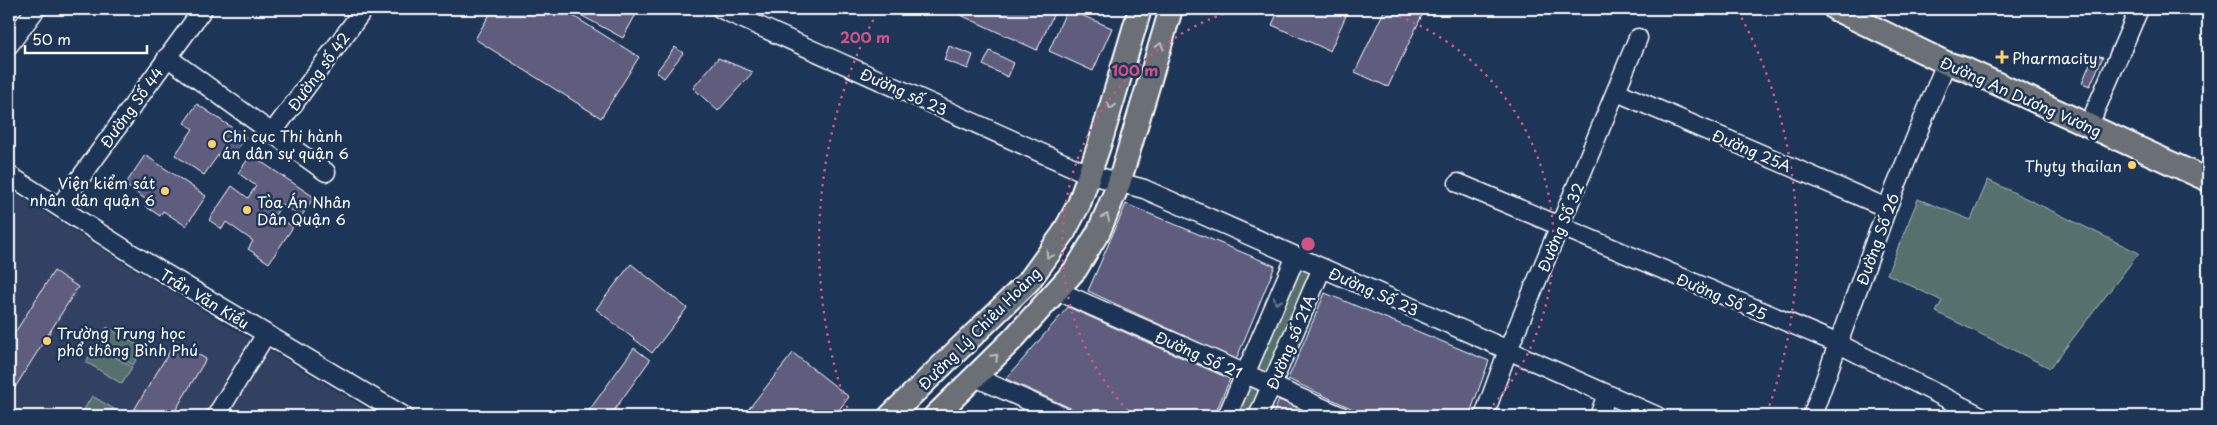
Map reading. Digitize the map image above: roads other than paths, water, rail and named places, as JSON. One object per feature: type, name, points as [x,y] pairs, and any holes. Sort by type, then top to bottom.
[{"type":"main road","name":"Đường Lý Chiêu Hoàng","points":[[890,416],[1009,302],[1045,261],[1078,204],[1101,140],[1140,9]]},
{"type":"main road","name":"Đường Lý Chiêu Hoàng","points":[[935,416],[1058,291],[1091,247],[1109,210],[1171,9]]},
{"type":"main road","name":"Đường An Dương Vương","points":[[1835,9],[1946,63],[1965,69],[2208,180]]},
{"type":"street","points":[[9,45],[36,9]]},
{"type":"street","name":"Đường Số 44","points":[[60,206],[202,9]]},
{"type":"street","name":"Đường số 42","points":[[272,133],[364,9]]},
{"type":"street","name":"Đường số 23","points":[[721,9],[1088,174]]},
{"type":"street","points":[[2089,125],[2139,9]]},
{"type":"street","name":"Đường Số 32","points":[[1484,416],[1508,350],[1638,38]]},
{"type":"street","points":[[167,57],[326,172]]},
{"type":"street","name":"Đường Số 26","points":[[1812,416],[1886,208],[1946,63]]},
{"type":"street","name":"Đường 25A","points":[[1617,92],[1886,208]]},
{"type":"street","name":"Đường Số 23","points":[[1088,174],[1144,189],[1656,416]]},
{"type":"street","name":"Trần Văn Kiểu","points":[[9,175],[134,255],[404,416]]},
{"type":"street","name":"Đường Số 25","points":[[1458,183],[1560,228],[1839,344],[1981,416]]},
{"type":"street","name":"Đường số 21A","points":[[1227,416],[1296,256]]},
{"type":"street","name":"Đường số 21A","points":[[1258,416],[1322,268]]},
{"type":"street","name":"Đường Số 21","points":[[1058,291],[1341,416]]},
{"type":"street","points":[[216,416],[266,334]]},
{"type":"street","points":[[975,377],[1062,416]]},
{"type":"street","points":[[1599,416],[1607,394]]},
{"type":"place","name":"Pharmacity","points":[[2002,57]]},
{"type":"place","name":"Chi cục Thi hành án dân sự quận 6","points":[[212,144]]},
{"type":"place","name":"Thyty thailan","points":[[2132,165]]},
{"type":"place","name":"Viện kiểm sát nhân dân quận 6","points":[[165,191]]},
{"type":"place","name":"Tòa Án Nhân Dân Quận 6","points":[[247,210]]},
{"type":"place","name":"Trường Trung học phổ thông Bình Phú","points":[[47,341]]}]
